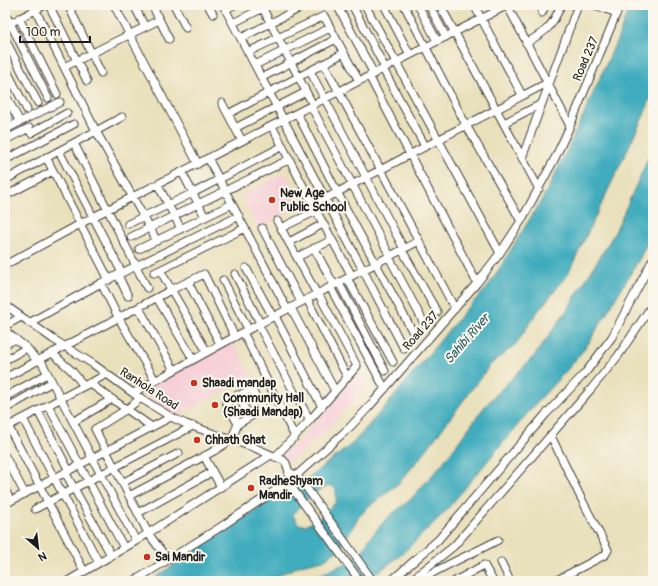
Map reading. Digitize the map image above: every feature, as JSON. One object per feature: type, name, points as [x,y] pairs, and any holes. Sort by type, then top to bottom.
[{"type":"street","points":[[7,24],[34,8],[45,5]]},
{"type":"street","points":[[49,5],[86,81]]},
{"type":"street","points":[[68,5],[101,73]]},
{"type":"street","points":[[114,5],[198,164]]},
{"type":"street","points":[[134,5],[145,27]]},
{"type":"street","points":[[152,5],[169,39]]},
{"type":"street","points":[[174,5],[186,28]]},
{"type":"street","points":[[208,5],[213,14]]},
{"type":"street","points":[[234,5],[224,7],[364,270],[404,350]]},
{"type":"street","points":[[241,38],[306,5]]},
{"type":"street","points":[[337,5],[409,154],[477,283]]},
{"type":"street","points":[[352,5],[425,146]]},
{"type":"street","points":[[365,5],[500,253]]},
{"type":"street","points":[[384,5],[410,55]]},
{"type":"street","points":[[404,5],[466,125],[521,221]]},
{"type":"street","points":[[418,5],[437,41]]},
{"type":"street","points":[[429,5],[446,37]]},
{"type":"street","points":[[440,5],[539,189]]},
{"type":"street","points":[[474,5],[522,95]]},
{"type":"street","points":[[5,264],[93,217],[508,5],[547,84],[570,126]]},
{"type":"street","points":[[542,13],[545,5]]},
{"type":"street","points":[[526,43],[549,28],[556,18],[561,5]]},
{"type":"street","points":[[522,158],[547,84],[578,5]]},
{"type":"street","points":[[594,5],[617,13]]},
{"type":"street","name":"Road 237","points":[[134,581],[282,486],[292,487],[300,480],[298,473],[350,427],[477,283],[500,253],[521,221],[539,189],[570,126],[620,5]]},
{"type":"street","points":[[233,23],[264,6],[270,23],[425,325]]},
{"type":"street","points":[[34,8],[96,131],[157,241]]},
{"type":"street","points":[[5,13],[7,24],[48,98]]},
{"type":"street","points":[[248,52],[324,16],[359,81]]},
{"type":"street","points":[[19,18],[57,94]]},
{"type":"street","points":[[64,67],[159,20]]},
{"type":"street","points":[[255,65],[330,28]]},
{"type":"street","points":[[5,38],[38,103]]},
{"type":"street","points":[[261,78],[336,39]]},
{"type":"street","points":[[228,114],[344,53]]},
{"type":"street","points":[[324,64],[455,309]]},
{"type":"street","points":[[5,67],[27,110]]},
{"type":"street","points":[[310,71],[437,312]]},
{"type":"street","points":[[281,228],[315,208],[325,198],[496,108],[547,84]]},
{"type":"street","points":[[235,128],[306,92]]},
{"type":"street","points":[[5,94],[22,121],[30,130],[37,143]]},
{"type":"street","points":[[60,102],[22,121],[6,125],[8,138],[68,113]]},
{"type":"street","points":[[222,103],[242,141]]},
{"type":"street","points":[[504,124],[541,104]]},
{"type":"street","points":[[297,113],[337,192],[415,336]]},
{"type":"street","points":[[5,180],[122,117]]},
{"type":"street","points":[[5,160],[74,124]]},
{"type":"street","points":[[272,126],[332,240],[393,362]]},
{"type":"street","points":[[74,143],[147,288]]},
{"type":"street","points":[[128,224],[219,180],[283,146]]},
{"type":"street","points":[[59,151],[93,217],[120,274],[128,296]]},
{"type":"street","points":[[46,157],[109,280]]},
{"type":"street","points":[[208,158],[335,391]]},
{"type":"street","points":[[131,237],[290,159]]},
{"type":"street","points":[[6,194],[53,171]]},
{"type":"street","points":[[182,172],[205,217]]},
{"type":"street","points":[[158,185],[181,229]]},
{"type":"street","points":[[139,250],[232,204]]},
{"type":"street","points":[[30,323],[120,274],[239,216]]},
{"type":"street","points":[[70,580],[273,456],[295,437],[357,366],[277,221]]},
{"type":"street","points":[[289,242],[323,224]]},
{"type":"street","points":[[207,352],[171,290],[157,272],[245,228]]},
{"type":"street","points":[[262,228],[347,377]]},
{"type":"street","points":[[297,257],[332,240]]},
{"type":"street","points":[[133,393],[235,336],[419,241]]},
{"type":"street","points":[[314,248],[334,285],[385,389]]},
{"type":"street","points":[[391,581],[438,540],[546,414],[586,372],[612,337],[653,259]]},
{"type":"street","points":[[246,268],[274,316],[322,407]]},
{"type":"street","points":[[5,378],[204,274],[235,336]]},
{"type":"street","points":[[235,274],[259,324],[310,420]]},
{"type":"street","points":[[223,280],[295,437]]},
{"type":"street","points":[[188,282],[220,344]]},
{"type":"street","points":[[101,284],[118,318],[155,380]]},
{"type":"street","points":[[334,285],[385,370]]},
{"type":"street","points":[[157,298],[193,359]]},
{"type":"street","points":[[410,581],[454,546],[551,436],[618,356],[653,304]]},
{"type":"street","name":"Ranhola Road","points":[[5,305],[133,393],[171,417],[273,456],[286,463],[289,472],[294,474],[300,480],[374,581]]},
{"type":"street","points":[[139,308],[174,370]]},
{"type":"street","points":[[5,326],[21,317]]},
{"type":"street","points":[[5,331],[27,348],[39,360],[136,541]]},
{"type":"street","points":[[5,344],[16,339]]},
{"type":"street","points":[[5,360],[27,348]]},
{"type":"street","points":[[52,353],[87,385],[112,399],[152,427]]},
{"type":"street","points":[[5,397],[47,374]]},
{"type":"street","points":[[84,571],[6,425],[23,419],[107,374]]},
{"type":"street","points":[[5,409],[52,382]]},
{"type":"street","points":[[129,496],[231,440],[238,424],[263,409],[250,389],[227,400],[226,403],[238,424]]},
{"type":"street","points":[[237,395],[250,417]]},
{"type":"street","points":[[141,398],[127,409],[95,429],[148,533],[168,560]]},
{"type":"street","points":[[73,422],[112,399]]},
{"type":"street","points":[[48,405],[124,548]]},
{"type":"street","points":[[38,411],[75,489],[111,555]]},
{"type":"street","points":[[5,490],[8,502],[171,417]]},
{"type":"street","points":[[23,419],[99,563]]},
{"type":"street","points":[[35,509],[193,426]]},
{"type":"street","points":[[551,436],[608,550],[605,555],[555,581]]},
{"type":"street","points":[[122,483],[179,453]]},
{"type":"street","points":[[5,456],[25,494]]},
{"type":"street","points":[[204,456],[221,487]]},
{"type":"street","points":[[138,513],[212,472]]},
{"type":"street","points":[[289,472],[288,478],[292,487],[360,581]]},
{"type":"street","points":[[419,581],[461,557],[498,540]]},
{"type":"street","points":[[501,562],[510,581]]},
{"type":"street","points":[[455,581],[484,565],[493,581]]},
{"type":"street","points":[[570,574],[573,581]]},
{"type":"shaded area","name":"New Age Public School","points":[[285,173],[303,205],[258,229],[241,195]]},
{"type":"shaded area","name":"Shaadi mandap","points":[[232,340],[251,376],[177,416],[137,391]]},
{"type":"shaded area","points":[[360,369],[368,385],[326,431],[289,462],[281,453],[296,444]]},
{"type":"water","name":"Sahibi River","points":[[630,5],[653,5],[653,92],[644,115],[567,276],[538,311],[516,344],[490,365],[424,453],[399,483],[369,506],[358,518],[339,550],[323,560],[301,565],[267,581],[150,581],[290,487],[304,481],[353,443],[390,401],[468,307],[488,287],[544,196],[571,142],[618,38]],"holes":[[[331,485],[336,490],[336,502],[319,518],[309,524],[298,524],[293,515],[310,497],[325,487]]]},
{"type":"water","points":[[653,148],[653,230],[640,258],[588,344],[568,369],[538,401],[444,513],[401,555],[366,581],[305,581],[344,564],[362,552],[369,539],[387,518],[410,500],[442,464],[485,406],[535,355],[567,310],[614,234]]},
{"type":"place","name":"New Age Public School","points":[[272,200]]},
{"type":"place","name":"Shaadi mandap","points":[[194,383]]},
{"type":"place","name":"Community Hall (Shaadi Mandap)","points":[[215,405]]},
{"type":"place","name":"Chhath Ghat","points":[[197,440]]},
{"type":"place","name":"RadheShyam Mandir","points":[[251,488]]},
{"type":"place","name":"Sai Mandir","points":[[147,557]]}]
